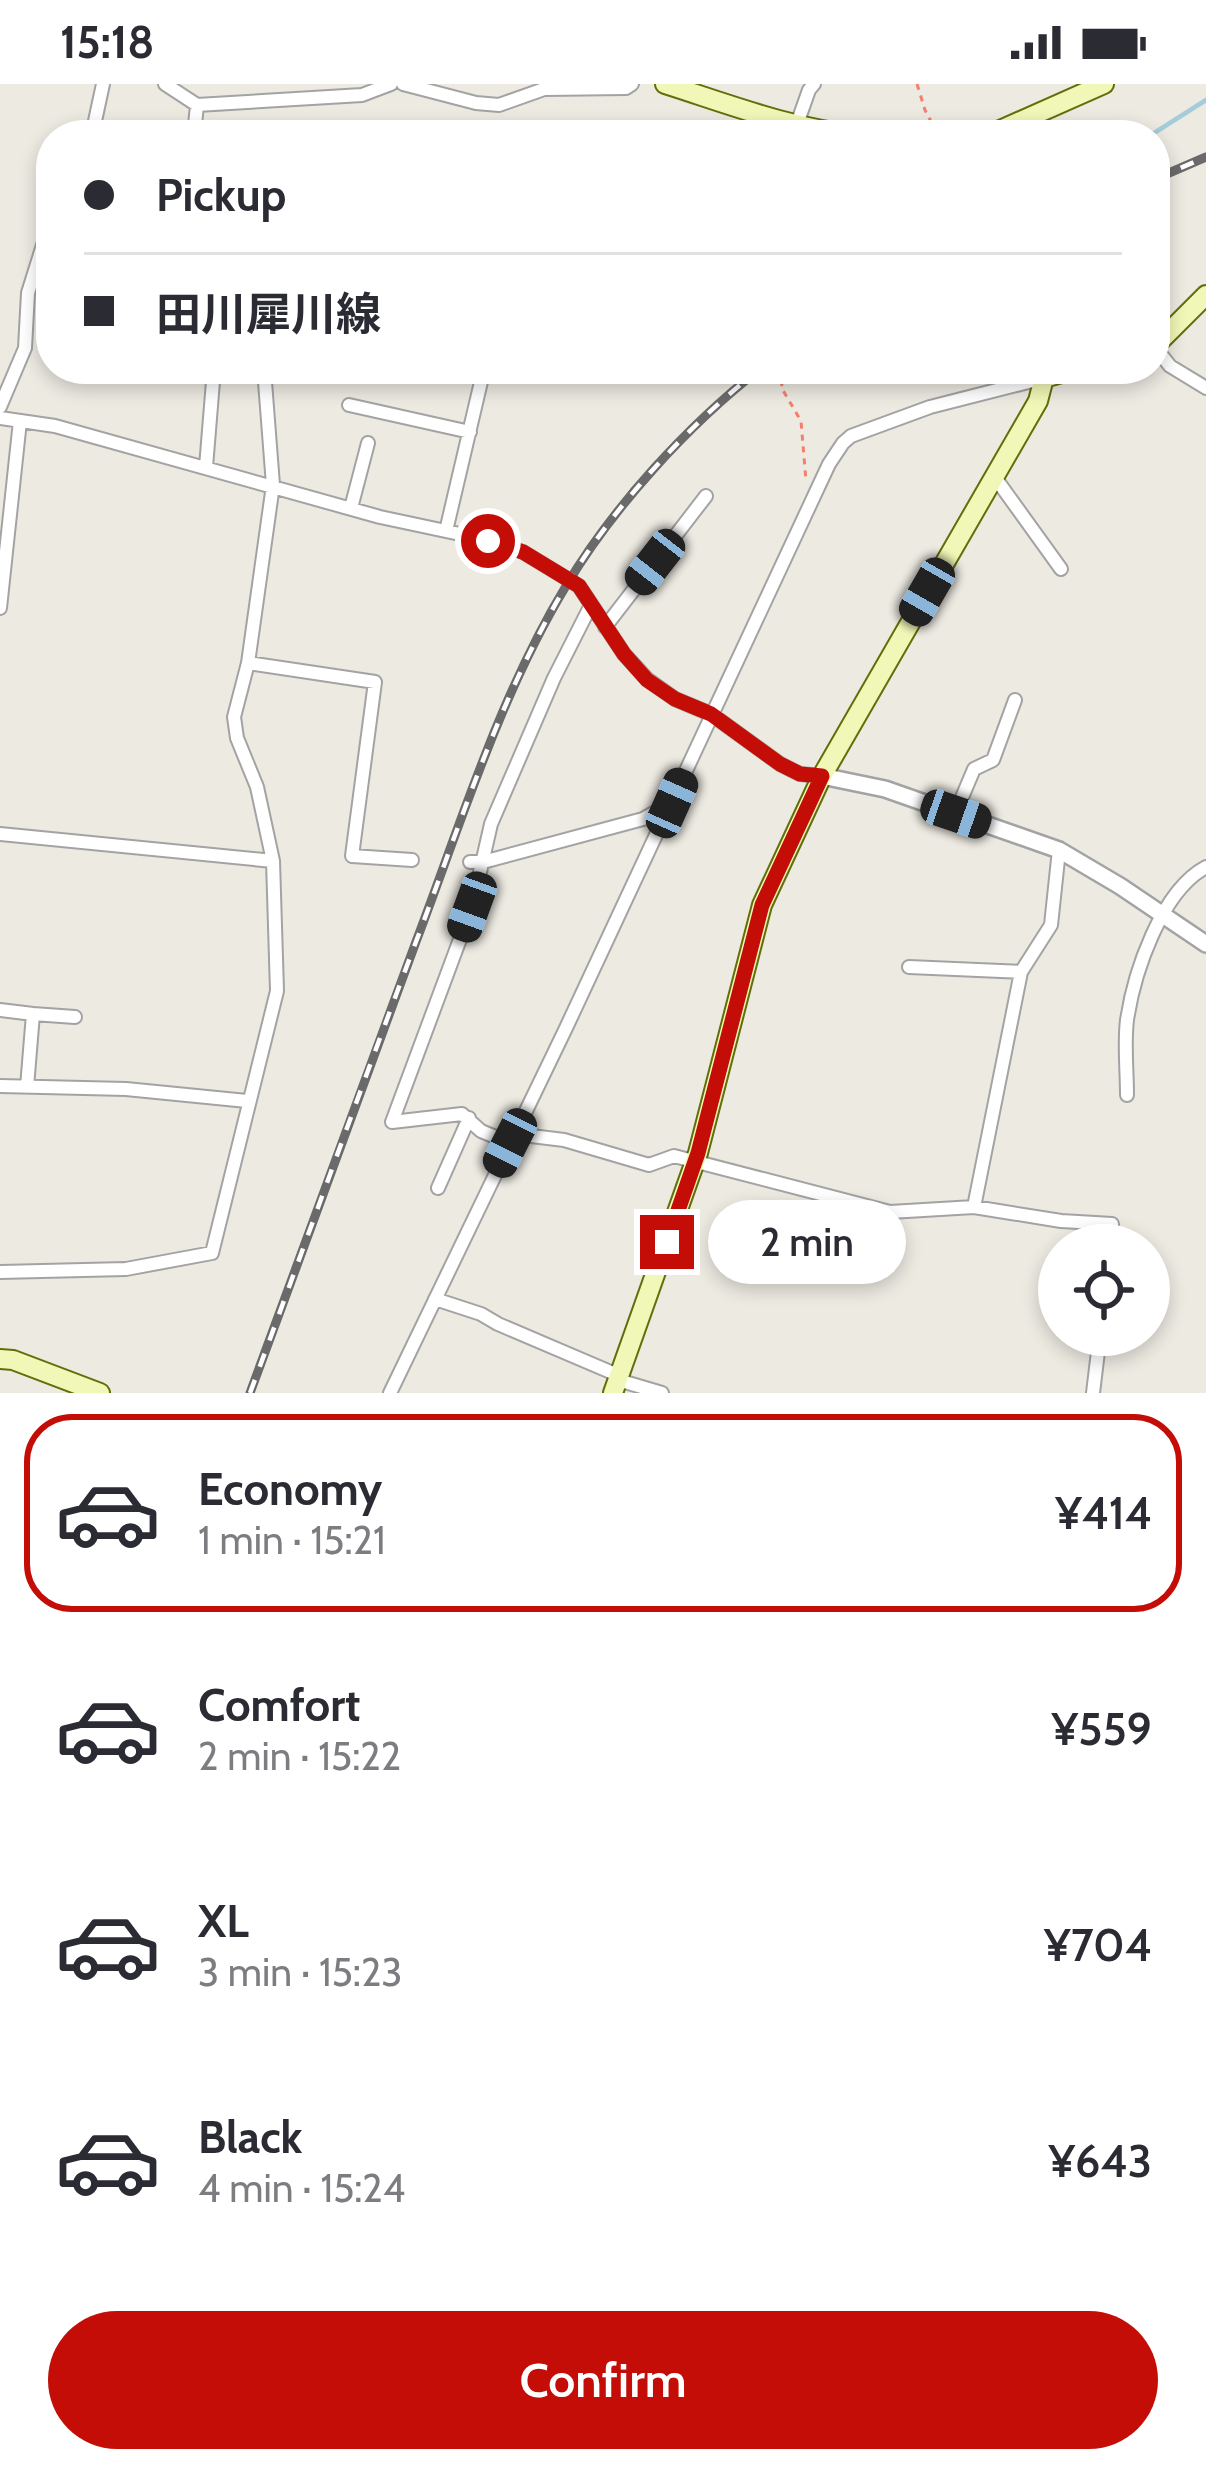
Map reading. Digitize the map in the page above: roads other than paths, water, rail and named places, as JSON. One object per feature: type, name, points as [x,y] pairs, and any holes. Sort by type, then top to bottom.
[{"type":"main road","points":[[665,84],[699,89],[768,120]]},
{"type":"main road","points":[[1023,120],[1103,84]]},
{"type":"main road","points":[[1170,332],[1206,295]]},
{"type":"main road","points":[[617,1383],[694,1162],[762,905],[822,776],[1038,400],[1042,384]]},
{"type":"main road","points":[[0,1359],[100,1393]]},
{"type":"street","points":[[95,120],[103,84]]},
{"type":"street","points":[[165,84],[197,105],[362,95],[392,84]]},
{"type":"street","points":[[403,84],[476,104],[499,105],[544,89],[626,88],[632,84]]},
{"type":"street","points":[[789,120],[814,84]]},
{"type":"street","points":[[196,120],[197,105]]},
{"type":"street","points":[[0,407],[25,348],[28,293],[36,271]]},
{"type":"street","points":[[1170,366],[1206,388]]},
{"type":"street","points":[[206,467],[213,384]]},
{"type":"street","points":[[0,1272],[126,1269],[212,1253],[277,991],[273,861],[257,787],[237,738],[234,717],[248,663],[273,485],[264,384]]},
{"type":"street","points":[[446,531],[481,384]]},
{"type":"street","points":[[390,1393],[829,464],[850,436],[929,407],[1020,384]]},
{"type":"street","points":[[349,404],[470,432]]},
{"type":"street","points":[[0,418],[55,426],[523,552],[579,586],[604,627],[647,680],[675,699],[711,714],[780,764],[800,774],[885,789],[1059,850],[1206,944]]},
{"type":"street","points":[[0,608],[20,421]]},
{"type":"street","points":[[351,508],[368,443]]},
{"type":"street","points":[[994,476],[1061,569]]},
{"type":"street","points":[[604,627],[706,496]]},
{"type":"street","points":[[590,605],[491,824],[477,862],[472,907],[392,1122],[462,1114],[481,1131],[564,1140],[649,1165],[674,1156],[890,1212],[974,1208],[1112,1224]]},
{"type":"street","points":[[248,663],[375,682],[352,856],[412,860]]},
{"type":"street","points":[[956,814],[974,769],[994,760],[1015,700]]},
{"type":"street","points":[[477,862],[643,819],[672,803]]},
{"type":"street","points":[[0,834],[273,861]]},
{"type":"street","points":[[974,1208],[1021,972],[1051,925],[1059,850]]},
{"type":"street","points":[[1127,1095],[1126,1025],[1149,943],[1188,879],[1206,867]]},
{"type":"street","points":[[909,967],[1021,972]]},
{"type":"street","points":[[0,1010],[75,1017]]},
{"type":"street","points":[[27,1087],[33,1014]]},
{"type":"street","points":[[0,1086],[126,1089],[248,1101]]},
{"type":"street","points":[[438,1188],[469,1118]]},
{"type":"street","points":[[435,1300],[481,1314],[617,1383],[662,1393]]},
{"type":"street","points":[[1093,1393],[1097,1356]]},
{"type":"waterway","points":[[1170,123],[1206,100]]},
{"type":"railway","points":[[1170,173],[1206,157]]},
{"type":"railway","points":[[250,1393],[521,670],[566,586],[629,497],[679,441],[742,384]]}]
